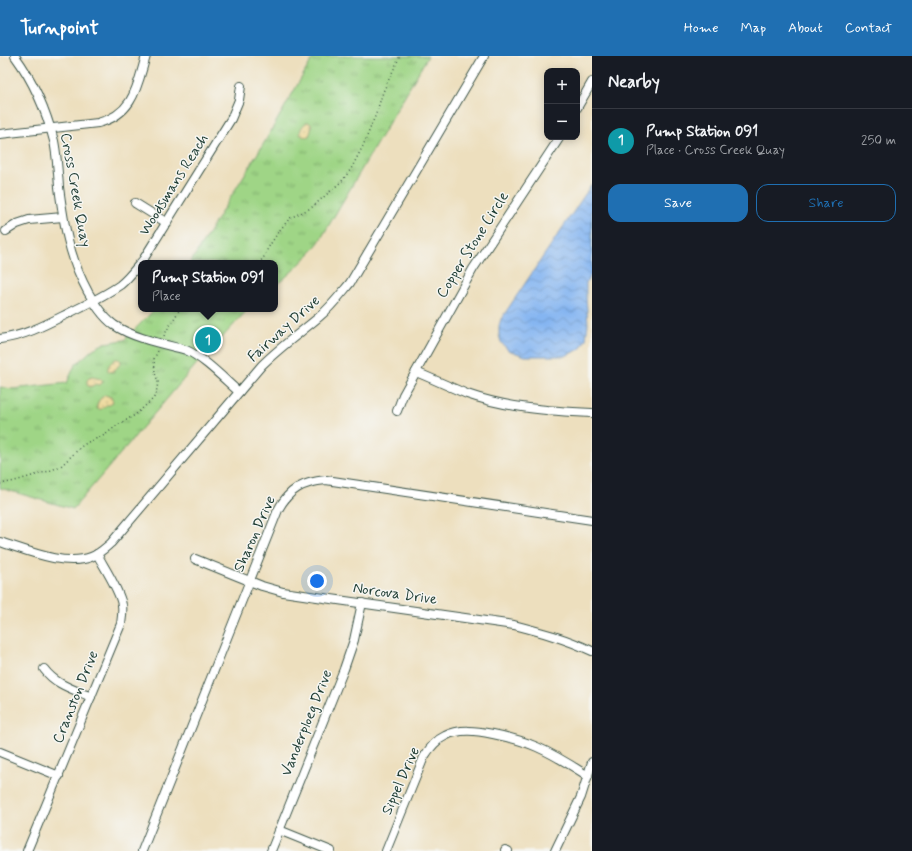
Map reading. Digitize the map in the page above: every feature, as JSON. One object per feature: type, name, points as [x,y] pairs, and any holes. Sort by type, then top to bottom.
[{"type":"street","name":"Cross Creek Quay","points":[[15,56],[34,86],[44,109],[54,142],[63,217],[72,258],[93,301],[105,317],[124,331],[192,353],[239,392]]},
{"type":"street","points":[[0,134],[98,123],[110,119],[124,109],[131,101],[135,93],[146,56]]},
{"type":"street","name":"Fairway Drive","points":[[0,542],[64,560],[81,560],[92,557],[111,543],[271,356],[319,317],[350,283],[484,56]]},
{"type":"street","name":"Woodsmans Reach","points":[[144,260],[231,119],[239,100],[240,86]]},
{"type":"street","points":[[580,104],[591,86]]},
{"type":"street","name":"Copper Stone Circle","points":[[397,411],[403,395],[473,269],[558,140]]},
{"type":"street","points":[[135,203],[167,222]]},
{"type":"street","points":[[6,231],[17,224],[29,220],[63,217]]},
{"type":"street","name":"Woodsmans Reach","points":[[0,339],[34,330],[101,298],[121,284],[138,267]]},
{"type":"street","points":[[416,372],[468,394],[502,404],[549,411],[592,413]]},
{"type":"street","name":"Sharon Drive","points":[[142,851],[278,510],[292,491],[314,481],[326,480],[592,520]]},
{"type":"street","name":"Cranston Drive","points":[[28,851],[121,624],[122,605],[120,595],[97,554]]},
{"type":"street","name":"Norcova Drive","points":[[195,559],[262,586],[283,592],[514,625],[564,639],[592,651]]},
{"type":"street","name":"Vanderploeg Drive","points":[[271,851],[352,647],[362,604]]},
{"type":"street","points":[[44,669],[48,675],[64,686],[91,697]]},
{"type":"street","name":"Sippel Drive","points":[[386,851],[424,757],[430,748],[444,736],[464,730],[508,738],[537,747],[588,776]]},
{"type":"street","points":[[0,752],[59,776]]},
{"type":"street","points":[[555,851],[582,797],[592,762]]},
{"type":"street","points":[[279,830],[331,851]]},
{"type":"path","points":[[262,260],[279,231],[290,218],[311,208],[342,181],[351,169],[363,146],[400,56]]},
{"type":"path","points":[[0,484],[49,471],[61,466],[82,446],[105,435],[116,426],[135,415],[152,399],[158,388],[154,360],[167,330],[178,312]]},
{"type":"green space","points":[[314,56],[428,56],[319,242],[304,260],[278,284],[278,260],[192,260],[264,143]]},
{"type":"green space","points":[[152,312],[245,312],[219,341],[206,333],[196,346],[206,353],[73,509],[0,488],[0,387],[12,389],[67,383],[75,365],[93,349],[105,343],[124,340]]},
{"type":"sand","points":[[308,122],[311,124],[311,129],[309,136],[305,137],[300,134],[303,125]]},
{"type":"sand","points":[[115,359],[119,359],[121,361],[120,364],[113,372],[108,371],[109,366]]},
{"type":"sand","points":[[92,377],[101,379],[103,382],[100,385],[96,384],[90,387],[87,385],[87,380]]},
{"type":"sand","points":[[105,395],[111,397],[113,402],[101,409],[97,409],[99,401]]},
{"type":"water","points":[[592,184],[592,274],[586,283],[588,324],[586,339],[580,349],[565,356],[525,356],[508,350],[501,342],[499,335],[501,319]]},
{"type":"place","name":"Pump Station 091","points":[[208,340]]}]
